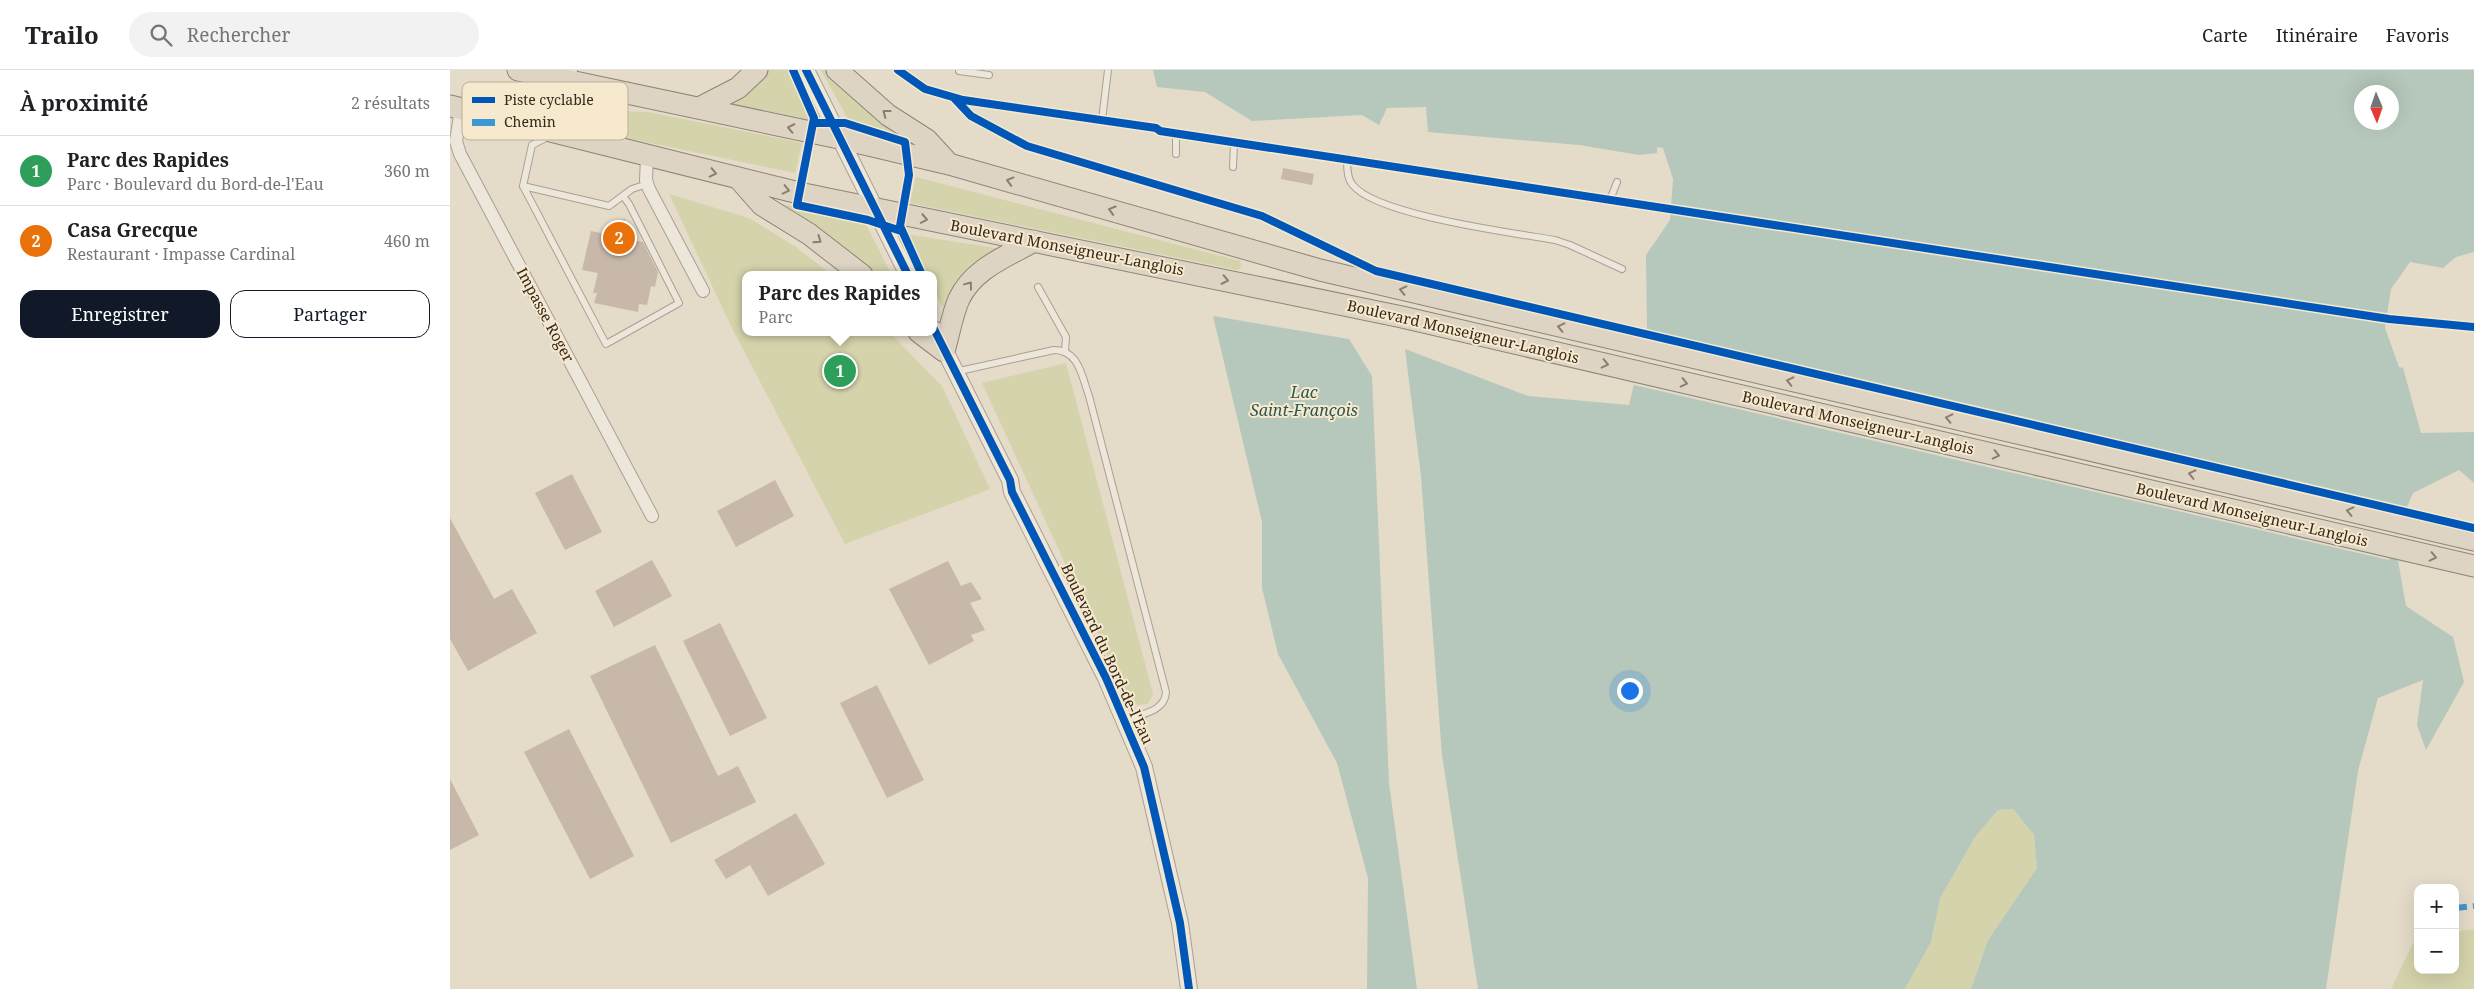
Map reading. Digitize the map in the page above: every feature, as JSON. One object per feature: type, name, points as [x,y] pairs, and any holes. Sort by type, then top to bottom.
[{"type":"highway","name":"Boulevard Monseigneur-Langlois","points":[[518,70],[570,75],[598,82]]},
{"type":"highway","points":[[700,108],[738,88],[757,70]]},
{"type":"highway","points":[[837,70],[871,102],[927,140],[949,164]]},
{"type":"highway","name":"Boulevard Monseigneur-Langlois","points":[[628,90],[700,108],[949,164],[1293,263],[2474,540]]},
{"type":"highway","name":"Boulevard Monseigneur-Langlois","points":[[584,140],[738,179],[876,210],[1402,317],[2474,566]]},
{"type":"highway","points":[[738,179],[762,205],[821,242],[857,271]]},
{"type":"highway","points":[[924,336],[944,351],[959,299],[973,279],[993,263],[1034,241]]},
{"type":"street","points":[[806,70],[906,271]]},
{"type":"street","name":"Impasse Roger","points":[[455,108],[456,140],[460,154],[652,516]]},
{"type":"street","points":[[647,157],[645,174],[647,184],[704,291]]},
{"type":"street","name":"Boulevard du Bord-de-l'Eau","points":[[937,336],[1010,480],[1012,492],[1126,720],[1144,767],[1180,923],[1189,989]]},
{"type":"lane","points":[[898,70],[920,86],[954,98],[2389,319],[2474,327]]},
{"type":"lane","points":[[1102,120],[1108,70]]},
{"type":"lane","points":[[959,71],[989,75]]},
{"type":"lane","points":[[1176,133],[1176,154]]},
{"type":"lane","points":[[541,140],[532,144],[523,186],[606,344],[679,303],[632,209],[623,196]]},
{"type":"lane","points":[[1233,167],[1234,142]]},
{"type":"lane","points":[[1347,158],[1349,179],[1352,184],[1360,193],[1375,200],[1424,215],[1555,240],[1622,269]]},
{"type":"lane","points":[[1610,200],[1616,182]]},
{"type":"lane","points":[[523,186],[609,206],[636,187],[647,184]]},
{"type":"lane","points":[[955,372],[1042,351],[1065,352],[1066,337],[1038,287]]},
{"type":"lane","name":"Boulevard du Bord-de-l'Eau","points":[[1065,352],[1076,362],[1089,396],[1166,692],[1163,703],[1158,709],[1126,720]]},
{"type":"shaded area","points":[[767,70],[789,70],[808,110],[810,121],[727,103]]},
{"type":"shaded area","points":[[821,70],[826,70],[849,93],[921,146],[900,136],[848,119]]},
{"type":"shaded area","points":[[628,112],[648,112],[802,143],[795,173],[628,138]]},
{"type":"shaded area","points":[[916,177],[1240,261],[1240,269],[1237,270],[910,203]]},
{"type":"shaded area","points":[[669,194],[749,218],[796,247],[827,271],[742,271],[742,336],[893,336],[942,386],[990,489],[845,544],[732,328]]},
{"type":"shaded area","points":[[769,201],[865,223],[890,271],[866,271]]},
{"type":"shaded area","points":[[906,234],[1002,249],[947,317],[937,297],[937,271],[924,271]]},
{"type":"shaded area","points":[[1066,363],[1153,694],[1148,704],[1137,705],[1129,702],[982,383]]},
{"type":"shaded area","points":[[2013,809],[2034,835],[2037,868],[1988,940],[1971,989],[1905,989],[1931,942],[1939,898],[1975,837],[1998,810]]},
{"type":"shaded area","points":[[2474,929],[2474,989],[2391,989],[2414,941],[2414,974],[2459,974],[2459,931]]},
{"type":"water","points":[[1153,70],[2474,70],[2474,252],[2456,257],[2443,268],[2410,262],[2391,289],[2385,328],[2399,367],[2403,368],[2421,433],[2474,432],[2474,483],[2459,470],[2413,493],[2394,538],[2406,606],[2453,637],[2464,682],[2426,750],[2417,725],[2423,680],[2378,698],[2358,771],[2326,989],[1971,989],[1988,940],[2037,868],[2034,835],[2013,809],[1998,810],[1975,837],[1940,898],[1931,942],[1905,989],[1478,989],[1442,755],[1421,476],[1405,349],[1528,396],[1629,405],[1647,329],[1646,255],[1670,220],[1673,179],[1663,148],[1657,147],[1657,153],[1639,155],[1579,145],[1428,132],[1426,107],[1387,108],[1379,125],[1362,115],[1252,121],[1205,92],[1157,87]]},
{"type":"water","name":"Lac Saint-François","points":[[1213,316],[1349,339],[1372,376],[1389,783],[1417,989],[1367,989],[1368,878],[1337,763],[1278,654],[1262,588],[1262,522]]},
{"type":"pier","points":[[1646,333],[2401,509],[2389,560],[1634,385]]},
{"type":"building","points":[[1283,168],[1314,174],[1312,185],[1281,179]]},
{"type":"building","points":[[591,231],[643,242],[658,272],[655,287],[651,286],[647,305],[639,304],[638,312],[594,303],[597,293],[593,293],[598,273],[582,270]]},
{"type":"building","points":[[572,474],[602,532],[565,550],[535,493]]},
{"type":"building","points":[[775,480],[794,516],[736,547],[717,511]]},
{"type":"building","points":[[450,518],[494,599],[512,589],[537,633],[468,671],[450,639]]},
{"type":"building","points":[[652,560],[672,596],[614,627],[595,591]]},
{"type":"building","points":[[948,561],[961,586],[971,582],[982,599],[970,603],[985,630],[971,635],[974,641],[929,665],[889,589]]},
{"type":"building","points":[[720,623],[767,718],[730,736],[683,641]]},
{"type":"building","points":[[655,645],[718,776],[738,766],[756,802],[671,843],[590,676]]},
{"type":"building","points":[[877,685],[924,780],[887,798],[840,703]]},
{"type":"building","points":[[569,729],[634,856],[590,879],[524,752]]},
{"type":"building","points":[[450,779],[479,835],[450,850]]},
{"type":"building","points":[[796,813],[825,864],[768,896],[750,865],[726,879],[714,860]]},
{"type":"marked path","points":[[2459,908],[2474,906]]},
{"type":"cycle path","points":[[793,70],[814,118],[797,205],[868,220],[901,231]]},
{"type":"cycle path","points":[[806,70],[906,271]]},
{"type":"cycle path","points":[[898,70],[925,89],[963,100],[1156,128],[1160,131],[2389,319],[2474,327]]},
{"type":"cycle path","points":[[954,98],[971,116],[1027,146],[1262,216],[1376,271],[2474,528]]},
{"type":"cycle path","points":[[814,123],[845,123],[905,142],[909,175],[900,226],[920,271]]},
{"type":"cycle path","points":[[937,335],[1010,480],[1012,492],[1106,678],[1144,767],[1180,923],[1189,989]]},
{"type":"place","name":"Casa Grecque","points":[[619,238]]},
{"type":"place","name":"Parc des Rapides","points":[[840,371]]}]
